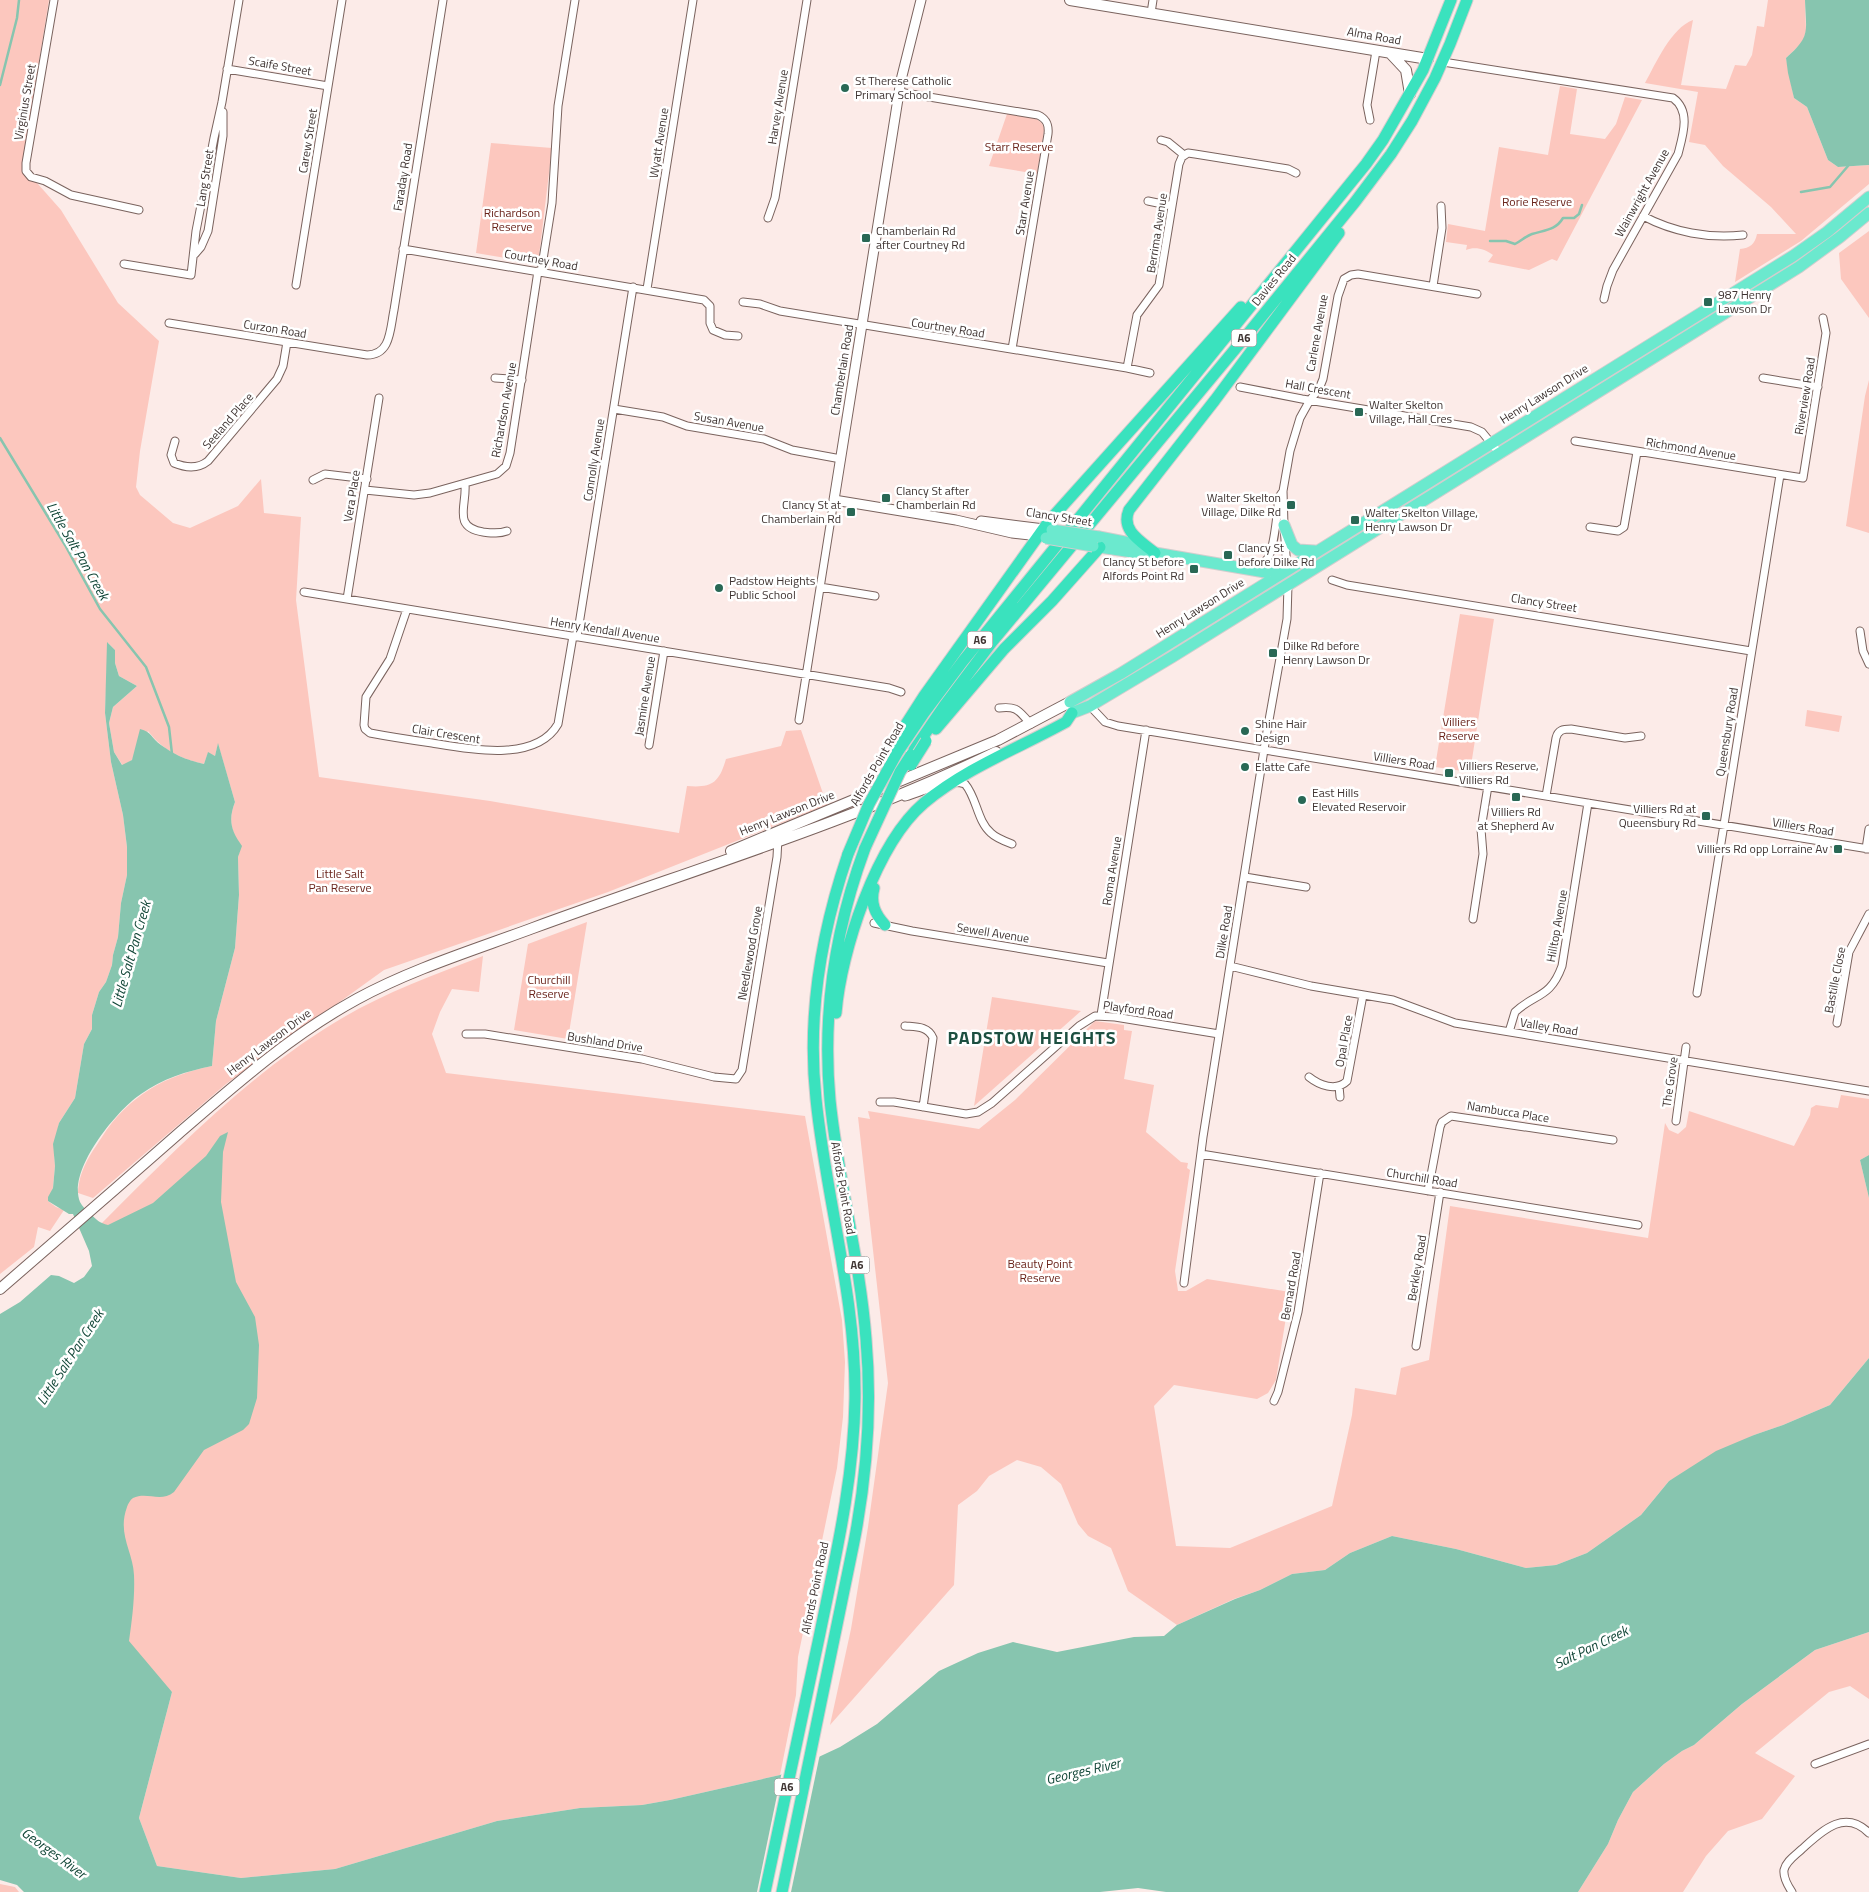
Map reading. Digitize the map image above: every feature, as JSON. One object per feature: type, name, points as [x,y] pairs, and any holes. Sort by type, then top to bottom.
[{"type":"highway","name":"Davies Road","points":[[1054,548],[1376,150],[1428,60],[1451,0]]},
{"type":"highway","name":"Davies Road","points":[[1065,553],[1112,500],[1246,336],[1391,154],[1412,121],[1443,62],[1467,0]]},
{"type":"highway","name":"Alma Road","points":[[1428,60],[1443,62]]},
{"type":"highway","points":[[1156,553],[1129,530],[1126,518],[1129,510],[1296,293],[1373,186],[1391,154]]},
{"type":"highway","name":"A6","points":[[1045,533],[1282,259],[1307,237]]},
{"type":"highway","points":[[844,856],[861,805],[885,757],[924,696],[1045,533]]},
{"type":"highway","points":[[924,740],[996,658],[1048,606],[1098,543]]},
{"type":"highway","name":"Alfords Point Road","points":[[765,1892],[846,1501],[853,1445],[855,1397],[853,1336],[815,1098],[813,1051],[815,998],[830,913],[844,856],[869,804],[897,753],[947,682],[1054,548]]},
{"type":"highway","name":"Alfords Point Road","points":[[782,1892],[861,1502],[867,1454],[869,1408],[864,1313],[830,1101],[828,1041],[832,974],[846,904],[865,848],[900,772],[924,740],[970,670],[1065,553]]},
{"type":"highway","name":"A6","points":[[830,1101],[835,1067],[837,1007],[843,965],[858,915],[896,836],[910,817],[926,801],[983,765],[1066,722],[1071,708]]},
{"type":"highway","points":[[879,924],[872,897],[882,862]]},
{"type":"main road","name":"Alma Road","points":[[1070,0],[1428,60]]},
{"type":"main road","points":[[1390,53],[1406,70],[1410,94]]},
{"type":"main road","name":"Henry Lawson Drive","points":[[0,1290],[254,1070],[293,1039],[338,1010],[400,978],[777,837],[878,802],[992,754],[1071,708],[1120,674],[1793,256],[1827,232],[1869,197]]},
{"type":"main road","name":"Henry Lawson Drive","points":[[777,837],[1031,724],[1071,708],[1090,706],[1799,268],[1840,238],[1869,213]]},
{"type":"main road","points":[[1284,525],[1292,545],[1298,550],[1317,551]]},
{"type":"main road","name":"Clancy Street","points":[[1045,533],[1098,543],[1140,545],[1156,553],[1265,572],[1287,570]]},
{"type":"main road","points":[[1233,567],[1247,572],[1251,576],[1251,592]]},
{"type":"main road","name":"Carlene Avenue","points":[[1287,570],[1288,585]]},
{"type":"street","name":"Virginius Street","points":[[54,0],[25,168],[31,177],[45,181],[76,197],[139,210]]},
{"type":"street","name":"Lang Street","points":[[124,264],[192,275],[196,231],[228,69],[238,0]]},
{"type":"street","name":"Carew Street","points":[[296,285],[342,0]]},
{"type":"street","name":"Faraday Road","points":[[378,354],[386,347],[388,340],[443,0]]},
{"type":"street","name":"Richardson Avenue","points":[[365,490],[424,495],[497,474],[506,466],[510,453],[552,203],[558,106],[575,0]]},
{"type":"street","name":"Wyatt Avenue","points":[[647,290],[693,0]]},
{"type":"street","name":"Harvey Avenue","points":[[768,218],[775,198],[807,0]]},
{"type":"street","name":"Chamberlain Road","points":[[914,0],[914,24]]},
{"type":"street","name":"Chamberlain Road","points":[[799,720],[899,92],[920,0]]},
{"type":"street","points":[[1151,13],[1153,0]]},
{"type":"street","points":[[1370,120],[1367,105],[1376,50]]},
{"type":"street","name":"Alma Road","points":[[1443,62],[1673,98]]},
{"type":"street","name":"Scaife Street","points":[[228,69],[328,86]]},
{"type":"street","name":"Starr Avenue","points":[[899,92],[1038,115],[1046,120],[1048,124],[1048,134],[1012,350]]},
{"type":"street","name":"Wainwright Avenue","points":[[1604,300],[1607,286],[1614,270],[1678,154],[1685,112],[1680,102],[1673,98]]},
{"type":"street","name":"Lang Street","points":[[195,254],[201,247],[208,231],[223,136],[222,102]]},
{"type":"street","points":[[1161,140],[1168,142],[1184,154],[1205,155],[1288,169],[1296,173]]},
{"type":"street","name":"Berrima Avenue","points":[[1127,368],[1137,315],[1159,285],[1179,164],[1184,154]]},
{"type":"street","points":[[1148,201],[1172,206]]},
{"type":"street","points":[[1433,286],[1442,228],[1441,206]]},
{"type":"street","points":[[1644,216],[1676,230],[1720,237],[1743,235]]},
{"type":"street","name":"Courtney Road","points":[[403,249],[704,300],[710,306],[710,323],[713,330],[725,335],[738,336]]},
{"type":"street","name":"Carlene Avenue","points":[[1287,570],[1284,491],[1295,430],[1323,379],[1338,296],[1344,279],[1347,276],[1358,274],[1477,294]]},
{"type":"street","name":"Connolly Avenue","points":[[575,637],[633,287]]},
{"type":"street","name":"Courtney Road","points":[[743,302],[780,311],[1150,373]]},
{"type":"street","name":"Riverview Road","points":[[1803,478],[1826,333],[1823,318]]},
{"type":"street","name":"Curzon Road","points":[[169,323],[361,355],[378,354]]},
{"type":"street","name":"Seeland Place","points":[[175,440],[172,455],[174,463],[194,467],[208,461],[277,379],[283,366],[287,342]]},
{"type":"street","points":[[495,378],[522,380]]},
{"type":"street","points":[[1763,378],[1818,387]]},
{"type":"street","name":"Hall Crescent","points":[[1240,387],[1472,427],[1482,432],[1500,454]]},
{"type":"street","name":"Vera Place","points":[[347,599],[379,398]]},
{"type":"street","name":"Susan Avenue","points":[[614,409],[663,417],[687,426],[764,439],[792,450],[841,459]]},
{"type":"street","name":"Richmond Avenue","points":[[1575,441],[1803,478]]},
{"type":"street","points":[[1590,527],[1618,531],[1624,527],[1637,452]]},
{"type":"street","points":[[313,480],[325,474],[366,479]]},
{"type":"street","name":"Queensbury Road","points":[[1697,993],[1780,475]]},
{"type":"street","points":[[465,484],[463,517],[466,525],[473,530],[495,534],[508,531]]},
{"type":"street","name":"Carlene Avenue","points":[[1248,569],[1267,559],[1271,547],[1279,497],[1284,491]]},
{"type":"street","name":"Clancy Street","points":[[834,500],[956,520],[1009,524],[1045,533]]},
{"type":"street","name":"Clancy Street","points":[[1332,580],[1347,585],[1752,651]]},
{"type":"street","name":"Dilke Road","points":[[1184,1283],[1230,966],[1287,619],[1288,585]]},
{"type":"street","points":[[820,587],[875,596]]},
{"type":"street","name":"Henry Kendall Avenue","points":[[304,592],[806,674],[901,692]]},
{"type":"street","name":"Clair Crescent","points":[[407,608],[390,659],[366,697],[364,725],[365,729],[370,733],[491,752],[525,746],[542,740],[558,724],[575,637]]},
{"type":"street","points":[[1860,631],[1863,651],[1869,664]]},
{"type":"street","name":"Jasmine Avenue","points":[[649,745],[664,651]]},
{"type":"street","name":"Villiers Road","points":[[1090,706],[1108,724],[1868,849]]},
{"type":"street","points":[[999,708],[1016,708],[1031,724]]},
{"type":"street","points":[[1546,796],[1556,738],[1559,732],[1571,729],[1629,738],[1641,736]]},
{"type":"street","name":"Roma Avenue","points":[[1101,1015],[1146,730]]},
{"type":"street","points":[[878,802],[917,794],[945,784],[963,783],[968,786],[987,829],[997,838],[1012,844]]},
{"type":"street","points":[[1473,919],[1484,854],[1482,829],[1488,786]]},
{"type":"street","name":"Hilltop Avenue","points":[[1509,1032],[1515,1012],[1546,992],[1556,980],[1562,966],[1588,803]]},
{"type":"street","points":[[1868,849],[1869,830]]},
{"type":"street","name":"Needlewood Grove","points":[[739,1078],[742,1070],[777,837]]},
{"type":"street","points":[[1245,877],[1306,887]]},
{"type":"street","name":"Bastille Close","points":[[1837,1023],[1849,952],[1869,914]]},
{"type":"street","name":"Sewell Avenue","points":[[879,924],[1108,963]]},
{"type":"street","name":"Valley Road","points":[[1230,966],[1303,984],[1400,1002],[1448,1021],[1869,1091]]},
{"type":"street","name":"Opal Place","points":[[1339,1086],[1344,1084],[1349,1078],[1363,995]]},
{"type":"street","name":"Playford Road","points":[[880,1102],[966,1114],[984,1109],[1086,1020],[1101,1015],[1220,1034]]},
{"type":"street","points":[[905,1026],[924,1028],[932,1035],[934,1043],[923,1107]]},
{"type":"street","points":[[932,1035],[941,1032]]},
{"type":"street","name":"Bushland Drive","points":[[466,1034],[485,1034],[642,1059],[721,1079],[733,1080],[739,1078]]},
{"type":"street","name":"The Grove","points":[[1676,1121],[1686,1047]]},
{"type":"street","points":[[1309,1076],[1320,1084],[1339,1086],[1340,1097]]},
{"type":"street","name":"Nambucca Place","points":[[1428,1191],[1440,1127],[1442,1122],[1451,1116],[1612,1140]]},
{"type":"street","name":"Churchill Road","points":[[1202,1154],[1638,1225]]},
{"type":"street","name":"Bernard Road","points":[[1274,1401],[1297,1319],[1320,1173]]},
{"type":"street","name":"Berkley Road","points":[[1416,1346],[1440,1192]]},
{"type":"street","points":[[1815,1764],[1869,1744]]},
{"type":"street","points":[[1792,1892],[1784,1875],[1786,1865],[1826,1828],[1839,1824],[1852,1824],[1859,1826],[1869,1834]]},
{"type":"green space","name":"Little Salt Pan Reserve","points":[[0,0],[49,0],[22,166],[61,210],[118,303],[159,341],[140,451],[136,487],[140,495],[173,523],[190,528],[238,506],[261,479],[264,513],[301,517],[296,600],[319,777],[490,801],[679,833],[687,786],[708,785],[717,779],[726,759],[781,746],[786,731],[801,730],[827,805],[608,892],[384,970],[226,1084],[93,1198],[78,1193],[80,1177],[89,1157],[112,1123],[136,1099],[164,1082],[179,1075],[212,1066],[216,1021],[235,948],[239,895],[238,857],[241,846],[232,825],[231,820],[235,802],[218,744],[215,756],[208,753],[204,764],[187,759],[166,749],[148,731],[132,760],[123,766],[114,752],[109,723],[113,707],[137,686],[119,676],[115,663],[115,650],[108,643],[105,713],[111,762],[123,815],[127,847],[127,875],[121,903],[118,937],[112,965],[106,982],[99,992],[92,1015],[92,1029],[84,1044],[75,1098],[59,1123],[54,1150],[53,1188],[48,1201],[64,1210],[50,1231],[38,1227],[34,1247],[0,1274]]},
{"type":"green space","points":[[1768,0],[1805,0],[1806,31],[1803,42],[1786,58],[1794,98],[1807,107],[1828,160],[1838,167],[1869,165],[1869,184],[1801,241],[1735,282],[1740,249],[1752,245],[1757,234],[1796,234],[1771,207],[1723,166],[1705,145],[1689,142],[1698,92],[1645,83],[1671,38],[1685,24],[1693,20],[1681,85],[1726,89],[1735,65],[1746,66],[1752,55],[1757,26],[1764,27]]},
{"type":"green space","name":"Rorie Reserve","points":[[1560,86],[1577,89],[1570,134],[1605,139],[1616,124],[1625,97],[1642,100],[1557,261],[1552,259],[1529,270],[1488,262],[1493,255],[1487,251],[1476,248],[1466,250],[1467,245],[1446,242],[1448,224],[1485,231],[1499,147],[1548,155]]},
{"type":"green space","name":"Starr Reserve","points":[[1007,114],[1035,118],[1043,125],[1044,130],[1037,174],[989,166]]},
{"type":"green space","name":"Richardson Reserve","points":[[491,143],[552,148],[539,256],[534,263],[476,253]]},
{"type":"green space","points":[[1869,231],[1869,318],[1841,279],[1839,253]]},
{"type":"green space","points":[[1869,380],[1869,533],[1846,526]]},
{"type":"green space","name":"Villiers Reserve","points":[[1460,614],[1494,619],[1470,772],[1435,767]]},
{"type":"green space","points":[[1807,710],[1842,716],[1839,732],[1805,726]]},
{"type":"green space","name":"Churchill Reserve","points":[[587,922],[568,1039],[514,1030],[528,944]]},
{"type":"green space","points":[[483,956],[479,992],[452,989],[440,1012],[432,1034],[446,1073],[805,1116],[842,1320],[845,1362],[843,1417],[837,1468],[798,1657],[796,1695],[780,1775],[642,1805],[580,1808],[497,1821],[335,1869],[241,1878],[157,1866],[139,1818],[172,1692],[30,1592],[134,1232],[101,1224],[212,1116],[302,1044],[370,1003]]},
{"type":"green space","points":[[992,997],[1081,1011],[974,1106]]},
{"type":"green space","name":"Beauty Point Reserve","points":[[1095,1021],[1124,1025],[1124,1030],[1132,1031],[1124,1079],[1154,1085],[1146,1132],[1181,1162],[1188,1163],[1187,1168],[1190,1170],[1175,1271],[1178,1291],[1186,1291],[1207,1279],[1290,1292],[1276,1380],[1268,1393],[1257,1399],[1174,1385],[1154,1406],[1176,1546],[1230,1548],[1332,1506],[1352,1415],[1355,1388],[1396,1395],[1401,1368],[1429,1360],[1450,1206],[1648,1238],[1665,1123],[1669,1130],[1678,1134],[1686,1127],[1689,1111],[1794,1146],[1810,1115],[1811,1108],[1816,1105],[1838,1108],[1841,1095],[1869,1099],[1869,1155],[1860,1160],[1869,1198],[1869,1358],[1830,1405],[1754,1435],[1669,1481],[1641,1515],[1587,1553],[1556,1565],[1526,1568],[1456,1549],[1392,1536],[1350,1553],[1325,1570],[1292,1574],[1260,1590],[1234,1599],[1177,1625],[1128,1591],[1111,1548],[1088,1536],[1078,1524],[1061,1484],[1041,1467],[1017,1460],[989,1476],[977,1491],[958,1505],[954,1585],[830,1725],[851,1629],[868,1527],[888,1383],[858,1117],[870,1119],[868,1111],[979,1129],[1015,1100]]},
{"type":"green space","points":[[1869,1632],[1869,1699],[1850,1686],[1829,1692],[1755,1753],[1795,1776],[1762,1819],[1728,1831],[1706,1856],[1683,1892],[1578,1892],[1608,1844],[1633,1792],[1664,1764],[1694,1745],[1742,1704],[1815,1650]]},
{"type":"green space","points":[[0,1884],[15,1887],[19,1892],[0,1892]]},
{"type":"water","points":[[1805,0],[1869,0],[1869,165],[1838,167],[1828,160],[1807,107],[1794,98],[1786,58],[1800,44],[1805,33]]},
{"type":"water","points":[[107,642],[115,650],[115,663],[119,676],[137,686],[113,707],[109,723],[114,752],[122,765],[132,760],[140,729],[147,732],[176,755],[204,764],[208,752],[215,756],[218,743],[235,802],[231,820],[233,830],[242,846],[238,857],[239,895],[235,948],[216,1021],[212,1066],[166,1080],[131,1102],[108,1127],[87,1158],[78,1189],[80,1202],[83,1206],[98,1221],[108,1225],[153,1203],[206,1156],[220,1136],[228,1132],[223,1152],[221,1202],[236,1282],[255,1317],[259,1345],[257,1398],[249,1424],[243,1430],[204,1450],[174,1492],[164,1497],[138,1496],[133,1498],[128,1505],[124,1517],[125,1534],[134,1575],[134,1600],[129,1641],[172,1692],[139,1818],[157,1866],[241,1878],[335,1869],[497,1821],[580,1808],[642,1805],[780,1775],[840,1747],[877,1724],[939,1671],[978,1653],[1013,1642],[1057,1652],[1134,1637],[1164,1636],[1177,1625],[1260,1590],[1292,1574],[1325,1570],[1350,1553],[1392,1536],[1456,1549],[1526,1568],[1556,1565],[1587,1553],[1641,1515],[1669,1481],[1716,1451],[1830,1405],[1869,1358],[1869,1632],[1815,1650],[1742,1704],[1694,1745],[1664,1764],[1633,1792],[1608,1844],[1578,1892],[1166,1892],[1138,1888],[1100,1892],[24,1892],[17,1885],[0,1880],[0,1314],[20,1302],[51,1275],[59,1276],[74,1283],[84,1277],[92,1266],[89,1251],[73,1214],[69,1214],[48,1201],[48,1197],[53,1188],[55,1166],[53,1144],[59,1123],[75,1098],[84,1044],[92,1029],[92,1015],[99,992],[106,982],[112,965],[127,875],[127,847],[123,815],[111,762],[105,713]]},
{"type":"water","points":[[1869,1155],[1869,1198],[1860,1160]]},
{"type":"pier","points":[[820,1754],[791,1892],[757,1892],[782,1771]]},
{"type":"waterway","name":"Little Salt Pan Creek","points":[[0,85],[17,18],[19,0]]},
{"type":"waterway","points":[[1801,192],[1830,187],[1848,166]]},
{"type":"waterway","points":[[1490,241],[1506,241],[1515,244],[1530,235],[1554,227],[1563,218],[1574,218],[1579,214],[1582,205]]},
{"type":"waterway","name":"Little Salt Pan Creek","points":[[0,438],[65,545],[100,609],[146,667],[169,727],[172,754]]},
{"type":"place","name":"St Therese Catholic Primary School","points":[[845,88]]},
{"type":"place","name":"Chamberlain Rd after Courtney Rd","points":[[866,238]]},
{"type":"place","name":"987 Henry Lawson Dr","points":[[1708,302]]},
{"type":"place","name":"Walter Skelton Village, Hall Cres","points":[[1359,412]]},
{"type":"place","name":"Clancy St after Chamberlain Rd","points":[[886,498]]},
{"type":"place","name":"Walter Skelton Village, Dilke Rd","points":[[1291,505]]},
{"type":"place","name":"Clancy St at Chamberlain Rd","points":[[851,512]]},
{"type":"place","name":"Walter Skelton Village, Henry Lawson Dr","points":[[1355,520]]},
{"type":"place","name":"Clancy St before Dilke Rd","points":[[1228,555]]},
{"type":"place","name":"Clancy St before Alfords Point Rd","points":[[1194,569]]},
{"type":"place","name":"Padstow Heights Public School","points":[[719,588]]},
{"type":"place","name":"Dilke Rd before Henry Lawson Dr","points":[[1273,653]]},
{"type":"place","name":"Shine Hair Design","points":[[1245,731]]},
{"type":"place","name":"Elatte Cafe","points":[[1245,767]]},
{"type":"place","name":"Villiers Reserve, Villiers Rd","points":[[1449,773]]},
{"type":"place","name":"Villiers Rd at Shepherd Av","points":[[1516,797]]},
{"type":"place","name":"East Hills Elevated Reservoir","points":[[1302,800]]},
{"type":"place","name":"Villiers Rd at Queensbury Rd","points":[[1706,816]]},
{"type":"place","name":"Villiers Rd opp Lorraine Av","points":[[1838,849]]},
{"type":"district","name":"PADSTOW HEIGHTS","points":[[1032,1038]]},
{"type":"water label","name":"Salt Pan Creek","points":[[1591,1647]]},
{"type":"water label","name":"Georges River","points":[[1083,1771]]},
{"type":"water label","name":"Georges River","points":[[54,1853]]}]
